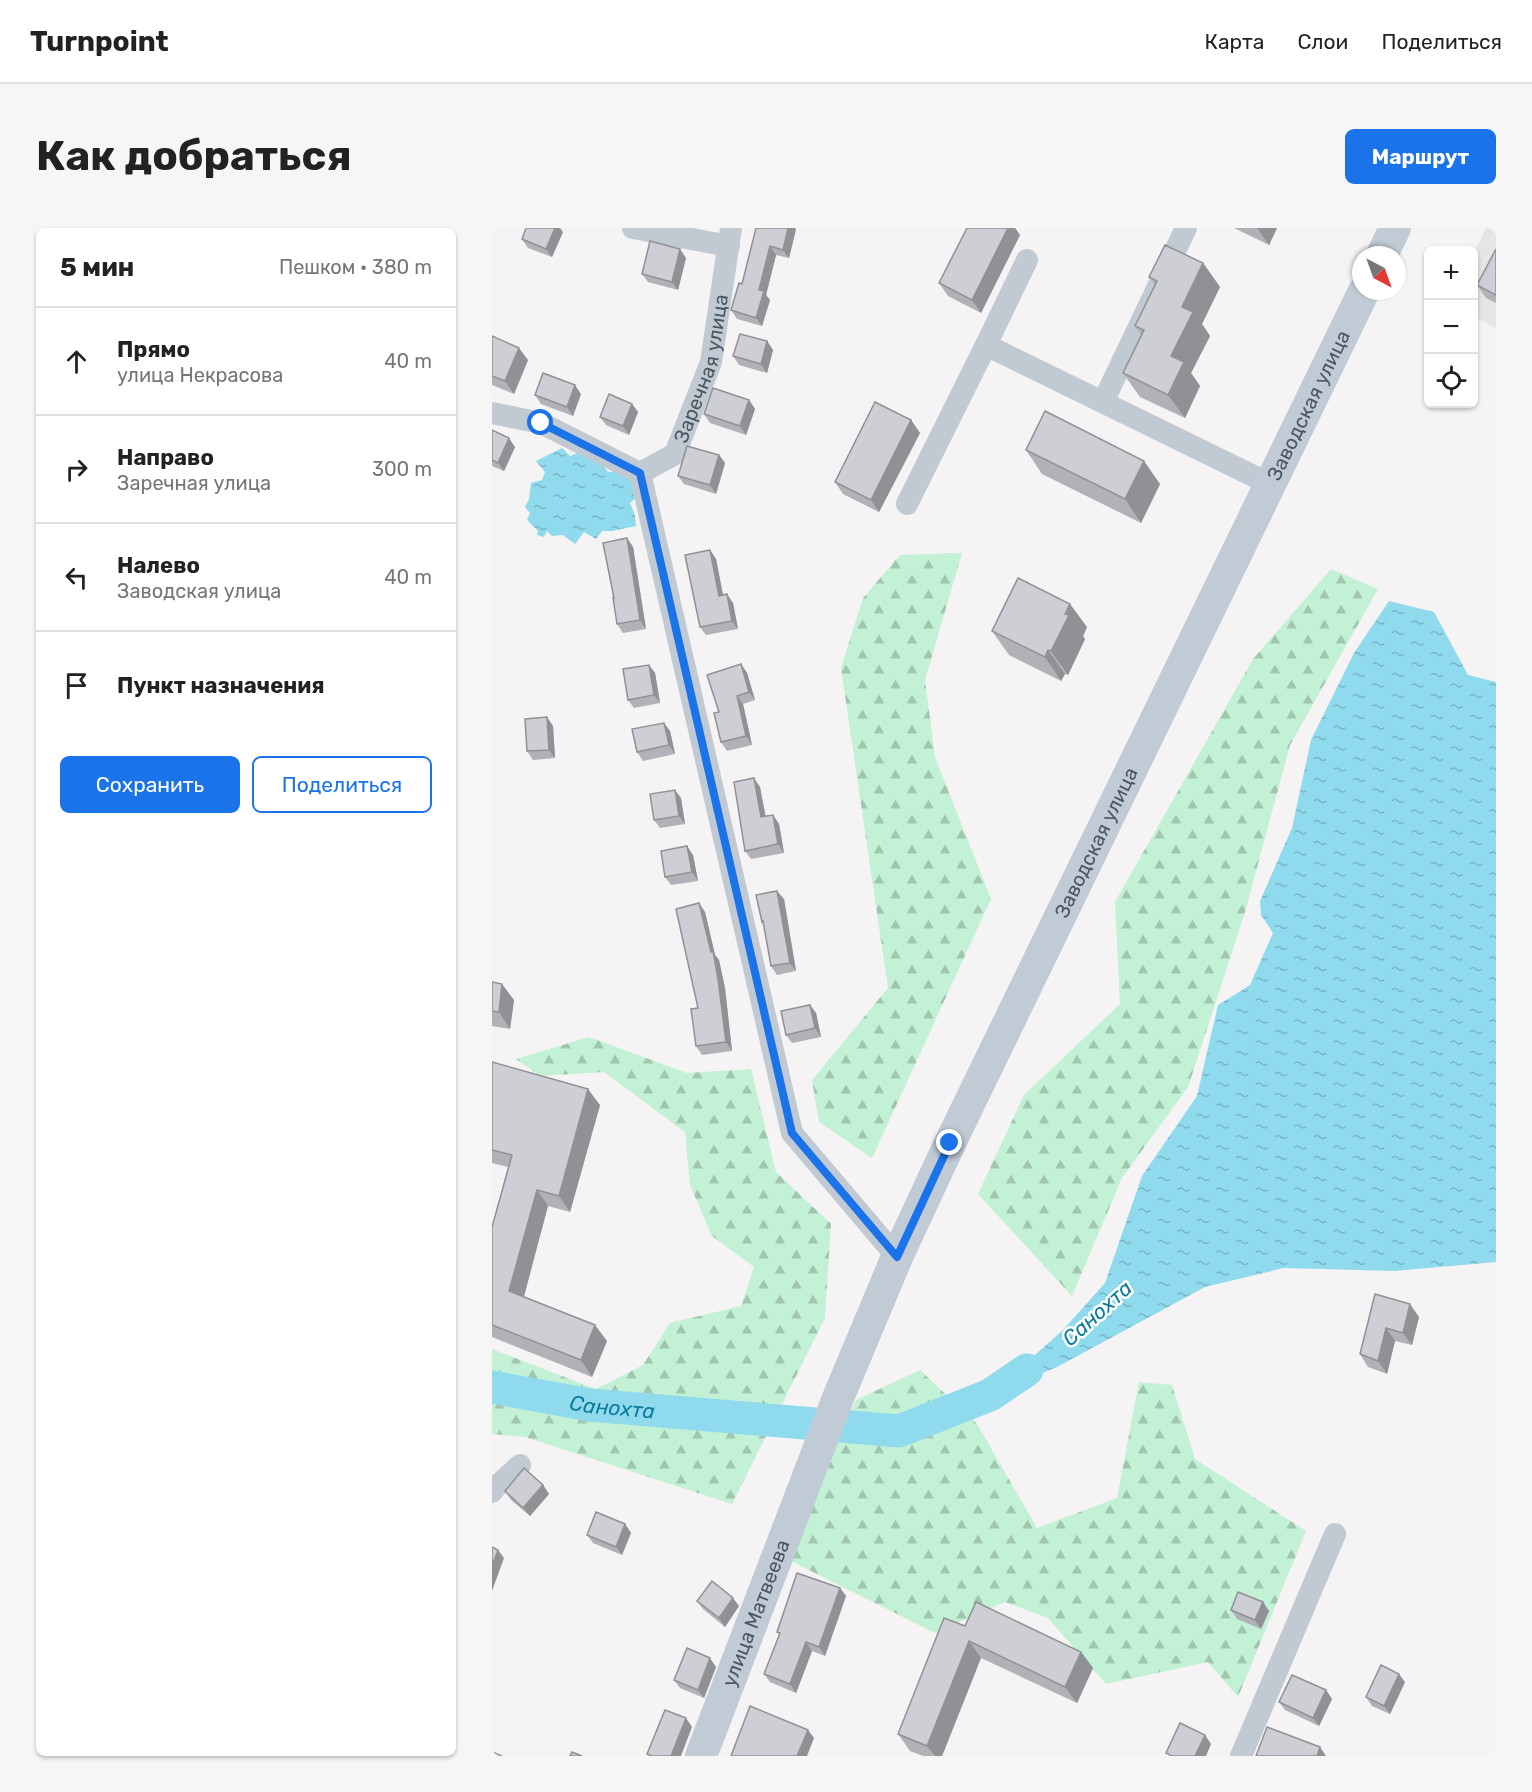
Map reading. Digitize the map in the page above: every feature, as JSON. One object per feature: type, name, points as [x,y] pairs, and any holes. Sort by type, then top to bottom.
[{"type":"main road","points":[[1386,246],[1395,228]]},
{"type":"main road","name":"Заводская улица","points":[[838,1398],[897,1257],[950,1143],[1360,300]]},
{"type":"main road","name":"улица Матвеева","points":[[701,1756],[838,1398]]},
{"type":"street","points":[[633,228],[730,237]]},
{"type":"street","points":[[1103,402],[1186,228]]},
{"type":"street","name":"Заречная улица","points":[[640,473],[675,454],[711,362],[730,237]]},
{"type":"street","points":[[907,504],[1028,260]]},
{"type":"street","points":[[986,345],[1270,484]]},
{"type":"street","points":[[492,412],[541,423],[640,473],[792,1133],[897,1257]]},
{"type":"street","points":[[492,1492],[520,1465]]},
{"type":"street","points":[[1241,1756],[1335,1534]]},
{"type":"shaded area","points":[[1486,228],[1496,228],[1496,328],[1478,319],[1477,246]]},
{"type":"green space","points":[[962,553],[925,680],[935,757],[991,899],[872,1158],[819,1122],[812,1080],[888,988],[841,668],[863,598],[900,555]]},
{"type":"green space","points":[[1331,569],[1378,589],[1290,745],[1245,912],[1188,1087],[1122,1178],[1072,1296],[978,1194],[1024,1095],[1120,1004],[1115,902],[1253,659]]},
{"type":"green space","points":[[589,1037],[687,1073],[751,1069],[776,1172],[831,1224],[825,1318],[732,1504],[525,1437],[492,1434],[492,1349],[596,1389],[643,1365],[670,1323],[741,1306],[754,1267],[712,1236],[690,1185],[685,1132],[604,1072],[540,1076],[516,1059]]},
{"type":"green space","points":[[920,1370],[977,1424],[1037,1528],[1117,1498],[1139,1382],[1172,1385],[1195,1459],[1306,1531],[1238,1697],[1208,1662],[1106,1684],[1048,1618],[1005,1602],[935,1633],[787,1559],[856,1400]]},
{"type":"water","points":[[562,448],[570,456],[580,452],[602,464],[608,472],[620,471],[630,475],[637,497],[630,503],[635,515],[636,526],[602,531],[596,539],[584,532],[575,544],[563,535],[552,536],[547,531],[544,537],[537,535],[538,531],[527,520],[530,513],[525,507],[529,499],[531,483],[542,480],[545,472],[536,461]]},
{"type":"water","points":[[1389,601],[1434,612],[1468,675],[1496,682],[1496,1262],[1394,1271],[1284,1268],[1205,1287],[1057,1367],[990,1395],[1063,1330],[1105,1283],[1142,1176],[1197,1096],[1218,1005],[1250,985],[1273,933],[1261,915],[1260,901],[1292,828],[1311,740],[1354,653]]},
{"type":"building","points":[[526,228],[555,228],[546,249],[522,239]]},
{"type":"building","points":[[756,228],[788,228],[783,250],[770,246],[759,290],[764,291],[756,318],[731,310],[739,283],[742,284]]},
{"type":"building","points":[[967,228],[1008,228],[972,300],[939,283]]},
{"type":"building","points":[[650,241],[680,249],[672,282],[642,274]]},
{"type":"building","points":[[1165,245],[1203,263],[1182,307],[1193,312],[1171,356],[1184,362],[1168,395],[1123,373],[1144,330],[1135,326],[1157,281],[1149,277]]},
{"type":"building","points":[[1496,249],[1496,295],[1478,286]]},
{"type":"building","points":[[740,334],[767,341],[761,364],[733,356]]},
{"type":"building","points":[[492,336],[519,348],[505,381],[492,376]]},
{"type":"building","points":[[543,373],[575,385],[567,407],[535,395]]},
{"type":"building","points":[[713,388],[749,400],[740,426],[704,414]]},
{"type":"building","points":[[609,394],[632,404],[623,426],[600,417]]},
{"type":"building","points":[[875,402],[911,420],[871,500],[835,482]]},
{"type":"building","points":[[1045,411],[1144,461],[1125,499],[1026,450]]},
{"type":"building","points":[[492,430],[509,438],[498,463],[492,460]]},
{"type":"building","points":[[687,446],[719,455],[710,485],[678,476]]},
{"type":"building","points":[[627,538],[640,620],[617,624],[603,543]]},
{"type":"building","points":[[710,550],[719,596],[727,594],[732,621],[700,627],[685,555]]},
{"type":"building","points":[[1018,578],[1070,604],[1065,614],[1069,615],[1051,651],[1048,650],[1045,657],[992,631]]},
{"type":"building","points":[[741,664],[749,692],[737,696],[746,736],[721,742],[714,713],[719,712],[707,675]]},
{"type":"building","points":[[649,665],[654,695],[628,700],[623,669]]},
{"type":"building","points":[[547,717],[549,750],[527,751],[525,719]]},
{"type":"building","points":[[664,723],[669,745],[637,752],[632,729]]},
{"type":"building","points":[[754,778],[761,817],[773,815],[778,844],[745,851],[734,782]]},
{"type":"building","points":[[675,790],[679,816],[654,820],[650,794]]},
{"type":"building","points":[[687,846],[692,872],[665,877],[661,851]]},
{"type":"building","points":[[777,891],[790,963],[771,966],[756,895]]},
{"type":"building","points":[[699,903],[711,952],[713,951],[726,1042],[696,1046],[691,1009],[698,1008],[676,909]]},
{"type":"building","points":[[492,982],[502,984],[499,1012],[492,1011]]},
{"type":"building","points":[[810,1005],[815,1028],[786,1035],[781,1011]]},
{"type":"building","points":[[492,1062],[588,1089],[559,1196],[537,1190],[509,1291],[595,1325],[581,1360],[492,1325],[492,1227],[512,1155],[492,1150]]},
{"type":"building","points":[[1375,1294],[1410,1304],[1403,1333],[1386,1328],[1378,1361],[1360,1354]]},
{"type":"building","points":[[524,1468],[543,1485],[523,1508],[505,1491]]},
{"type":"building","points":[[596,1512],[625,1524],[616,1547],[587,1535]]},
{"type":"building","points":[[492,1547],[498,1550],[492,1566]]},
{"type":"building","points":[[797,1573],[840,1588],[819,1647],[806,1642],[790,1684],[764,1674],[780,1633],[777,1632]]},
{"type":"building","points":[[712,1581],[733,1598],[719,1618],[697,1601]]},
{"type":"building","points":[[1238,1592],[1263,1602],[1255,1620],[1231,1610]]},
{"type":"building","points":[[976,1602],[1081,1652],[1065,1687],[969,1641],[927,1746],[898,1734],[944,1618],[965,1626]]},
{"type":"building","points":[[687,1648],[710,1658],[698,1690],[674,1680]]},
{"type":"building","points":[[1381,1665],[1399,1674],[1384,1706],[1366,1697]]},
{"type":"building","points":[[1292,1675],[1326,1690],[1313,1718],[1279,1702]]},
{"type":"building","points":[[750,1706],[808,1730],[797,1756],[731,1756]]},
{"type":"building","points":[[665,1710],[686,1718],[671,1756],[652,1756],[647,1754]]},
{"type":"building","points":[[1180,1723],[1205,1735],[1195,1756],[1172,1756],[1166,1753]]},
{"type":"building","points":[[1267,1727],[1320,1747],[1317,1756],[1256,1756]]},
{"type":"building","points":[[572,1752],[582,1756],[570,1756]]},
{"type":"waterway","name":"Санохта","points":[[492,1387],[590,1405],[899,1431],[990,1395],[1027,1370]]},
{"type":"route","points":[[541,423],[640,473],[792,1133],[897,1257],[950,1143]]}]
